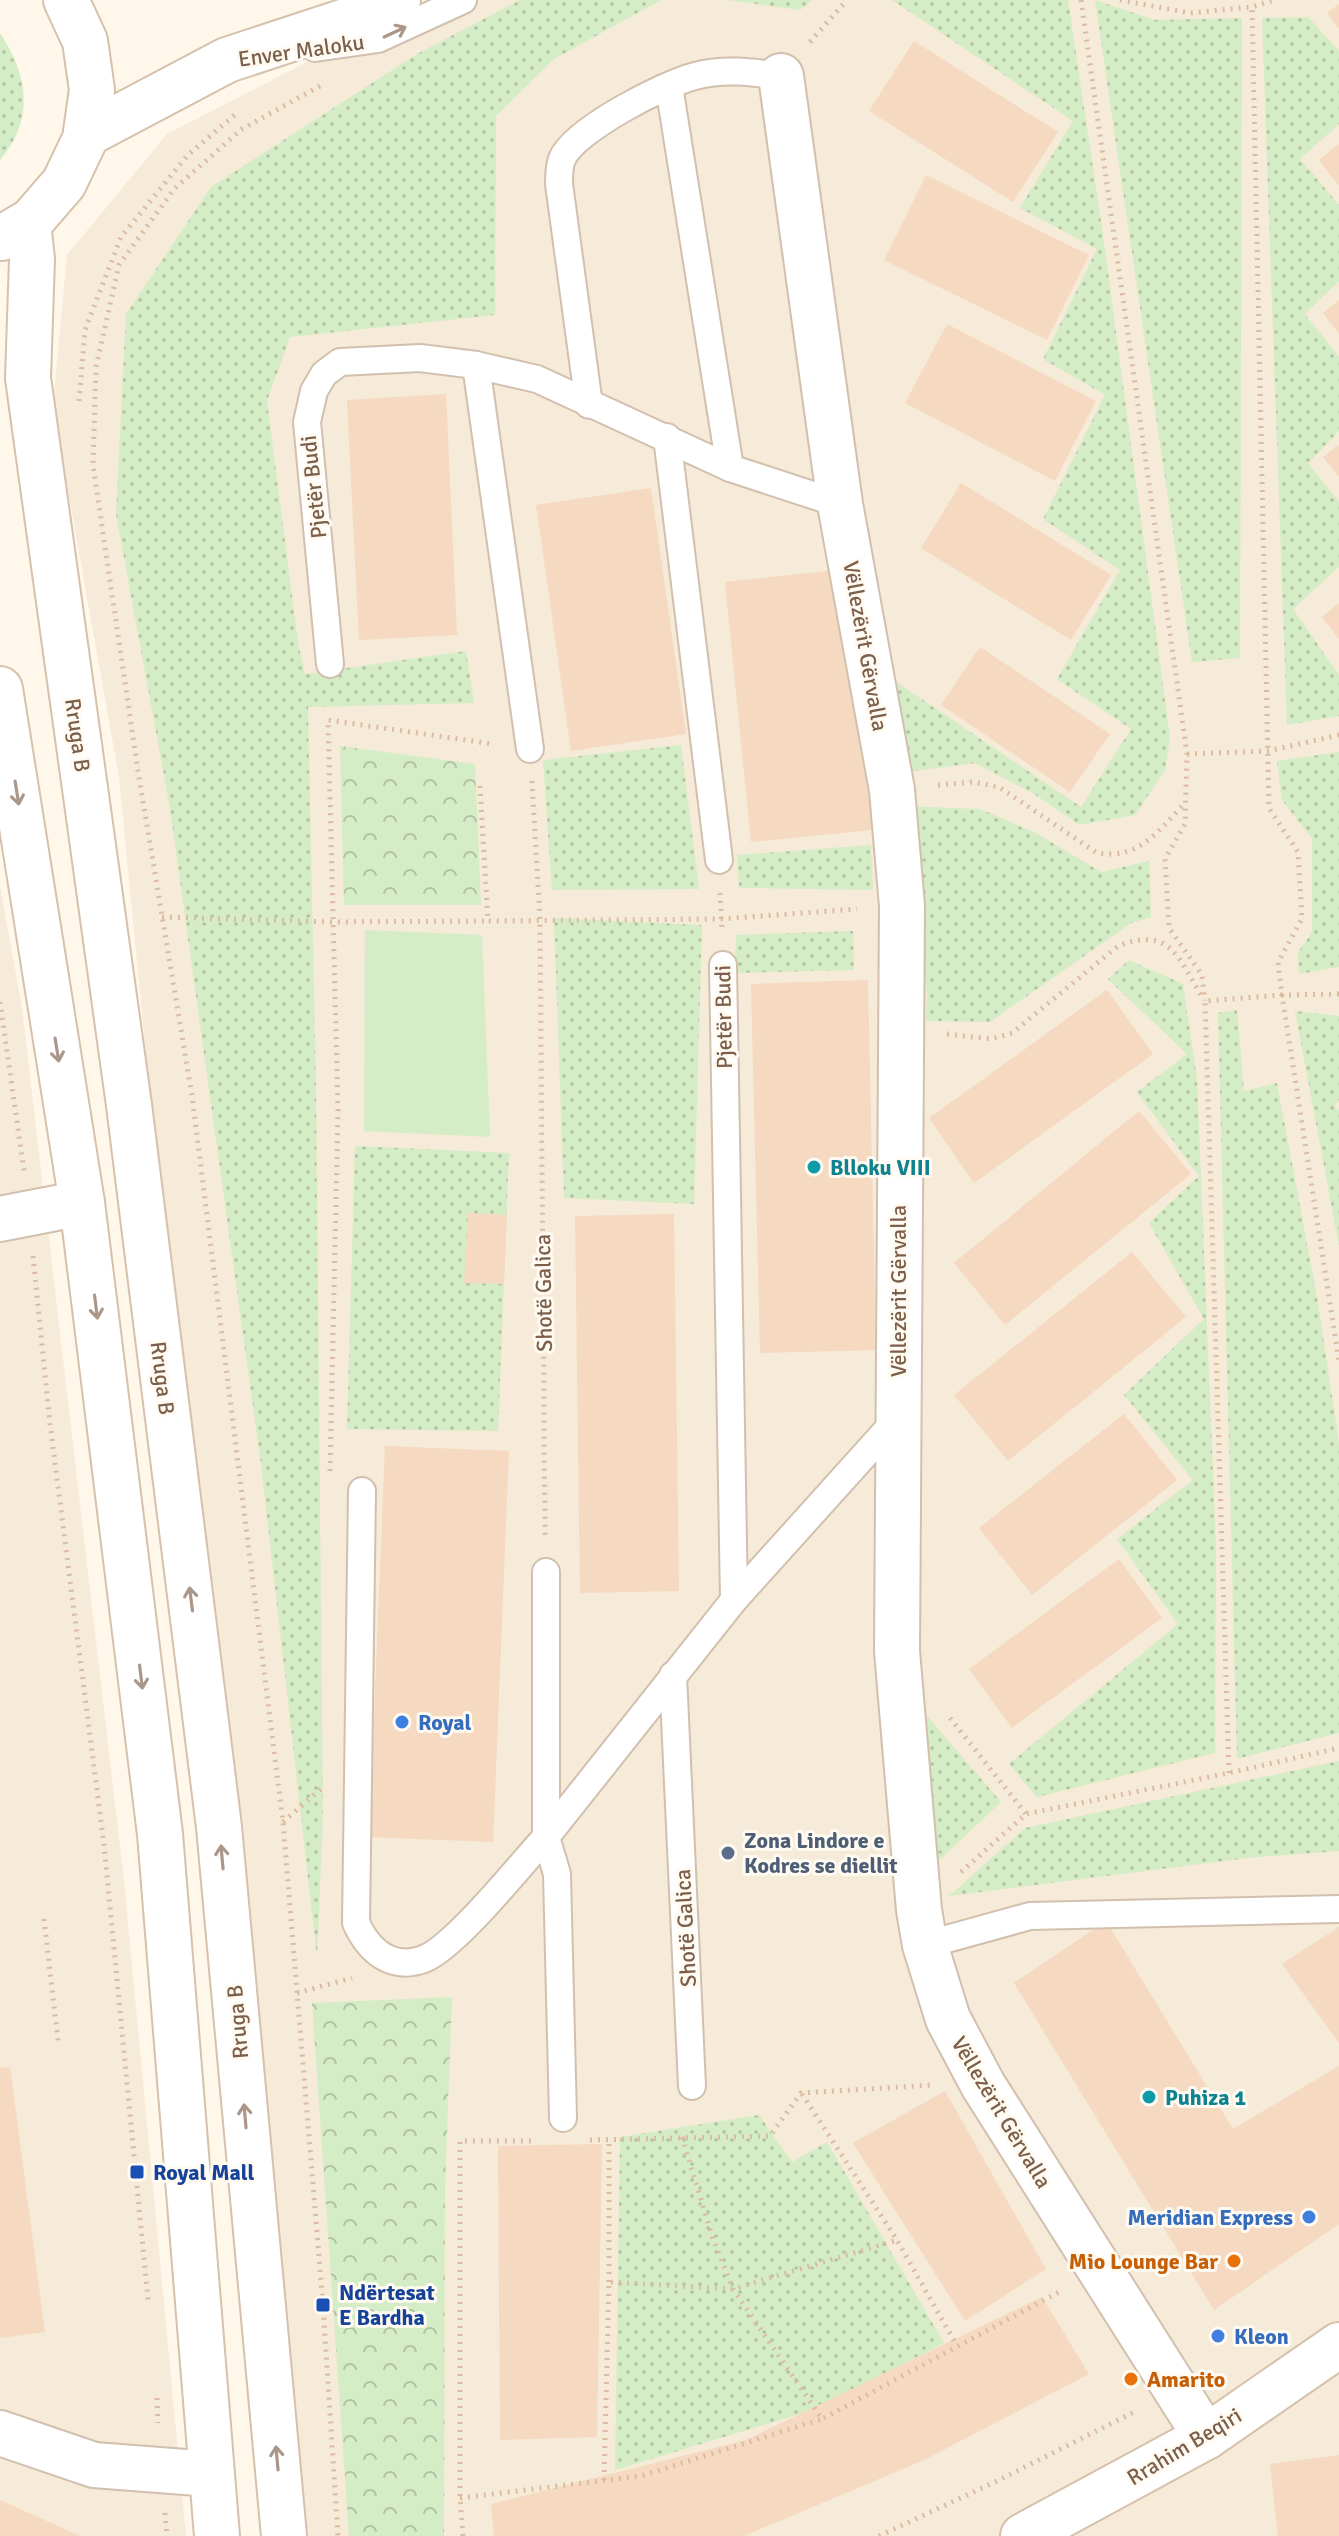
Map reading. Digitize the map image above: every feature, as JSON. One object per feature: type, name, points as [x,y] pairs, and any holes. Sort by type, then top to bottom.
[{"type":"main road","points":[[14,231],[64,183],[97,128],[85,41],[66,0]]},
{"type":"main road","name":"Enver Maloku","points":[[227,60],[370,13],[398,0]]},
{"type":"main road","name":"Vëllezërit Gërvalla","points":[[781,76],[840,504],[892,790],[902,906],[897,1651],[922,1928],[948,2019],[983,2085],[1206,2437]]},
{"type":"main road","name":"Enver Maloku","points":[[97,128],[158,95]]},
{"type":"main road","name":"Rruga B","points":[[14,231],[32,259],[28,378],[129,1105],[219,1827],[284,2536]]},
{"type":"main road","points":[[0,689],[82,1203],[160,1834],[217,2536]]},
{"type":"main road","points":[[14,1216],[82,1203]]},
{"type":"main road","name":"Rrahim Beqiri","points":[[1029,2535],[1206,2437],[1339,2345]]},
{"type":"main road","points":[[0,2433],[94,2465],[211,2474]]},
{"type":"lane","name":"Enver Maloku","points":[[158,95],[227,60],[378,39],[463,0]]},
{"type":"lane","points":[[589,405],[559,184],[562,159],[574,143],[602,121],[669,86],[696,76],[736,70],[781,76]]},
{"type":"lane","points":[[669,86],[730,468]]},
{"type":"lane","name":"Pjetër Budi","points":[[330,664],[307,422],[314,391],[324,374],[340,362],[420,358],[476,365],[537,379],[730,468],[840,504]]},
{"type":"lane","points":[[476,365],[530,749]]},
{"type":"lane","points":[[667,437],[719,860]]},
{"type":"lane","name":"Pjetër Budi","points":[[723,965],[734,1600]]},
{"type":"lane","points":[[362,1491],[356,1923],[363,1939],[374,1952],[390,1961],[424,1959],[448,1943],[546,1837],[734,1600],[897,1419]]},
{"type":"lane","points":[[546,1572],[546,1837],[557,1874],[556,2129]]},
{"type":"lane","name":"Shotë Galica","points":[[673,1675],[692,2086]]},
{"type":"lane","points":[[922,1928],[1030,1916],[1339,1909]]},
{"type":"path","points":[[781,76],[847,0]]},
{"type":"path","points":[[1081,0],[1187,754],[1185,824],[1165,859],[1169,928],[1202,975],[1205,1001],[1229,1773]]},
{"type":"path","points":[[1120,0],[1190,13],[1252,7],[1274,0]]},
{"type":"path","points":[[1252,7],[1269,808],[1298,852],[1302,919],[1278,962],[1339,1361]]},
{"type":"path","points":[[321,86],[242,129],[174,189],[119,265],[96,367],[93,465],[196,1127],[283,1822],[323,2305],[338,2536]]},
{"type":"path","points":[[78,410],[85,330],[121,237],[187,156],[238,112]]},
{"type":"path","points":[[330,1472],[338,1111],[328,720],[530,749]]},
{"type":"path","points":[[1187,754],[1268,751],[1339,735]]},
{"type":"path","name":"Shotë Galica","points":[[530,749],[540,919],[546,1572]]},
{"type":"path","points":[[892,790],[972,782],[999,787],[1097,853],[1115,856],[1143,846],[1186,801]]},
{"type":"path","points":[[480,786],[488,921]]},
{"type":"path","name":"Pjetër Budi","points":[[719,860],[723,965]]},
{"type":"path","points":[[162,917],[333,922],[721,919],[902,906]]},
{"type":"path","points":[[899,1028],[991,1039],[1012,1033],[1118,946],[1139,938],[1158,939],[1172,950],[1205,1001]]},
{"type":"path","points":[[1205,1001],[1339,994]]},
{"type":"path","points":[[0,1002],[18,1121],[14,1216],[50,1424],[104,1845],[150,2314]]},
{"type":"path","points":[[943,1709],[1026,1814]]},
{"type":"path","points":[[922,1928],[1026,1814],[1339,1748]]},
{"type":"path","points":[[283,1822],[324,1786]]},
{"type":"path","points":[[44,1919],[58,2041]]},
{"type":"path","points":[[801,2093],[940,2084]]},
{"type":"path","points":[[579,2140],[770,2136],[801,2093]]},
{"type":"path","points":[[801,2093],[897,2240],[957,2346]]},
{"type":"path","points":[[463,2536],[460,2498],[460,2141],[556,2129]]},
{"type":"path","points":[[682,2137],[697,2190],[733,2289],[822,2419]]},
{"type":"path","points":[[604,2480],[609,2140]]},
{"type":"path","points":[[609,2282],[733,2289],[897,2240]]},
{"type":"path","points":[[460,2498],[641,2476],[822,2419],[1066,2288]]},
{"type":"path","points":[[156,2393],[167,2536]]},
{"type":"path","points":[[879,2536],[995,2482],[1141,2408]]},
{"type":"shaded area","points":[[428,0],[1339,0],[1339,2536],[305,2536],[154,1135],[119,777],[53,406],[67,255],[167,134]]},
{"type":"shaded area","points":[[0,886],[22,1008],[124,1881],[186,2536],[0,2536]]},
{"type":"green space","points":[[520,0],[661,0],[554,59],[496,116],[495,315],[290,337],[267,401],[298,643],[305,674],[466,651],[474,703],[308,707],[316,1089],[323,1817],[317,1957],[261,1464],[170,808],[116,514],[126,314],[211,187],[417,54]]},
{"type":"green space","points":[[727,0],[812,0],[800,10]]},
{"type":"green space","points":[[892,0],[1068,0],[1103,235],[1170,738],[1165,770],[1135,815],[1080,825],[1034,794],[975,763],[906,772],[892,679],[1081,807],[1131,729],[1057,679],[1120,570],[1043,519],[1105,395],[1043,359],[1097,249],[1020,208],[1073,121]]},
{"type":"green space","points":[[1095,0],[1155,20],[1242,18],[1240,658],[1192,662]]},
{"type":"green space","points":[[1308,17],[1339,51],[1339,124],[1300,159],[1339,205],[1339,281],[1305,314],[1339,357],[1339,431],[1308,463],[1339,502],[1339,567],[1293,609],[1339,675],[1339,716],[1287,725],[1262,18]]},
{"type":"green space","points":[[0,33],[17,65],[24,97],[19,129],[0,160]]},
{"type":"green space","points":[[681,745],[699,889],[552,890],[543,760]]},
{"type":"green space","points":[[340,746],[475,764],[481,905],[344,905]]},
{"type":"green space","points":[[1339,752],[1339,967],[1299,974],[1298,952],[1312,933],[1312,839],[1282,800],[1277,761]]},
{"type":"green space","points":[[905,806],[980,809],[1036,833],[1101,872],[1149,861],[1151,917],[1131,923],[990,1022],[926,1021],[927,994]]},
{"type":"green space","points":[[871,845],[873,890],[739,888],[737,855]]},
{"type":"green space","points":[[554,918],[702,925],[694,1204],[564,1198]]},
{"type":"green space","points":[[365,930],[482,935],[490,1137],[364,1131]]},
{"type":"green space","points":[[853,931],[854,970],[735,973],[736,935]]},
{"type":"green space","points":[[1129,960],[1183,984],[1197,1079],[1216,1548],[1215,1753],[1037,1797],[1009,1764],[1178,1624],[1117,1539],[1193,1480],[1124,1395],[1204,1319],[1149,1223],[1199,1176],[1137,1092],[1187,1054],[1108,979]]},
{"type":"green space","points":[[1237,1010],[1244,1091],[1277,1083],[1317,1297],[1339,1443],[1339,1733],[1237,1759],[1218,1013]]},
{"type":"green space","points":[[1295,1011],[1339,1016],[1339,1100],[1334,1106],[1339,1110],[1339,1246]]},
{"type":"green space","points":[[355,1146],[509,1153],[498,1431],[347,1429]]},
{"type":"green space","points":[[921,1709],[1001,1802],[929,1870]]},
{"type":"green space","points":[[1339,1761],[1339,1851],[1247,1858],[949,1896],[1025,1828]]},
{"type":"green space","points":[[452,1997],[445,2186],[444,2536],[349,2536],[312,2003]]},
{"type":"green space","points":[[759,2115],[792,2162],[827,2142],[944,2343],[813,2410],[615,2470],[620,2137]]},
{"type":"building","points":[[1339,4],[1339,29],[1327,13]]},
{"type":"building","points":[[914,41],[1058,132],[1013,202],[869,111]]},
{"type":"building","points":[[1339,144],[1339,186],[1319,160]]},
{"type":"building","points":[[926,175],[1089,255],[1047,340],[884,260]]},
{"type":"building","points":[[1339,300],[1339,334],[1323,313]]},
{"type":"building","points":[[947,324],[1096,401],[1055,481],[905,403]]},
{"type":"building","points":[[446,394],[457,635],[359,640],[347,400]]},
{"type":"building","points":[[1339,445],[1339,477],[1323,457]]},
{"type":"building","points":[[961,483],[1111,575],[1071,640],[921,548]]},
{"type":"building","points":[[651,488],[686,734],[571,751],[536,505]]},
{"type":"building","points":[[846,569],[872,830],[751,842],[725,582]]},
{"type":"building","points":[[1339,603],[1339,639],[1322,617]]},
{"type":"building","points":[[980,647],[1110,734],[1070,792],[941,705]]},
{"type":"building","name":"Blloku VIII","points":[[868,980],[876,1350],[760,1353],[751,984]]},
{"type":"building","points":[[1107,990],[1153,1054],[974,1183],[929,1118]]},
{"type":"building","points":[[1139,1111],[1191,1174],[1005,1325],[954,1263]]},
{"type":"building","points":[[468,1213],[507,1215],[504,1284],[464,1283]]},
{"type":"building","points":[[674,1214],[679,1591],[580,1593],[575,1216]]},
{"type":"building","points":[[1132,1252],[1186,1317],[1008,1461],[954,1395]]},
{"type":"building","points":[[1124,1414],[1177,1480],[1032,1595],[979,1528]]},
{"type":"building","points":[[385,1446],[509,1451],[493,1842],[369,1837]]},
{"type":"building","points":[[1119,1559],[1162,1618],[1012,1728],[969,1669]]},
{"type":"building","name":"Puhiza 1","points":[[1106,1921],[1233,2129],[1339,2066],[1339,2224],[1214,2310],[1014,1983]]},
{"type":"building","points":[[1339,1927],[1339,2043],[1282,1964]]},
{"type":"building","points":[[10,2067],[45,2332],[0,2338],[0,2068]]},
{"type":"building","points":[[945,2091],[1046,2269],[965,2321],[853,2143]]},
{"type":"building","points":[[602,2144],[597,2437],[500,2440],[498,2146]]},
{"type":"building","points":[[1042,2297],[1089,2374],[924,2460],[744,2536],[494,2536],[491,2504],[746,2440]]},
{"type":"building","points":[[1339,2455],[1339,2536],[1278,2536],[1270,2464]]},
{"type":"building","points":[[0,2500],[80,2536],[0,2536]]},
{"type":"place","name":"Blloku VIII","points":[[814,1167]]},
{"type":"place","name":"Royal","points":[[402,1722]]},
{"type":"place","name":"Zona Lindore e Kodres se diellit","points":[[728,1853]]},
{"type":"place","name":"Puhiza 1","points":[[1149,2097]]},
{"type":"place","name":"Royal Mall","points":[[137,2172]]},
{"type":"place","name":"Meridian Express","points":[[1309,2217]]},
{"type":"place","name":"Mio Lounge Bar","points":[[1234,2261]]},
{"type":"place","name":"Ndërtesat E Bardha","points":[[323,2305]]},
{"type":"place","name":"Kleon","points":[[1218,2336]]},
{"type":"place","name":"Amarito","points":[[1131,2379]]}]
